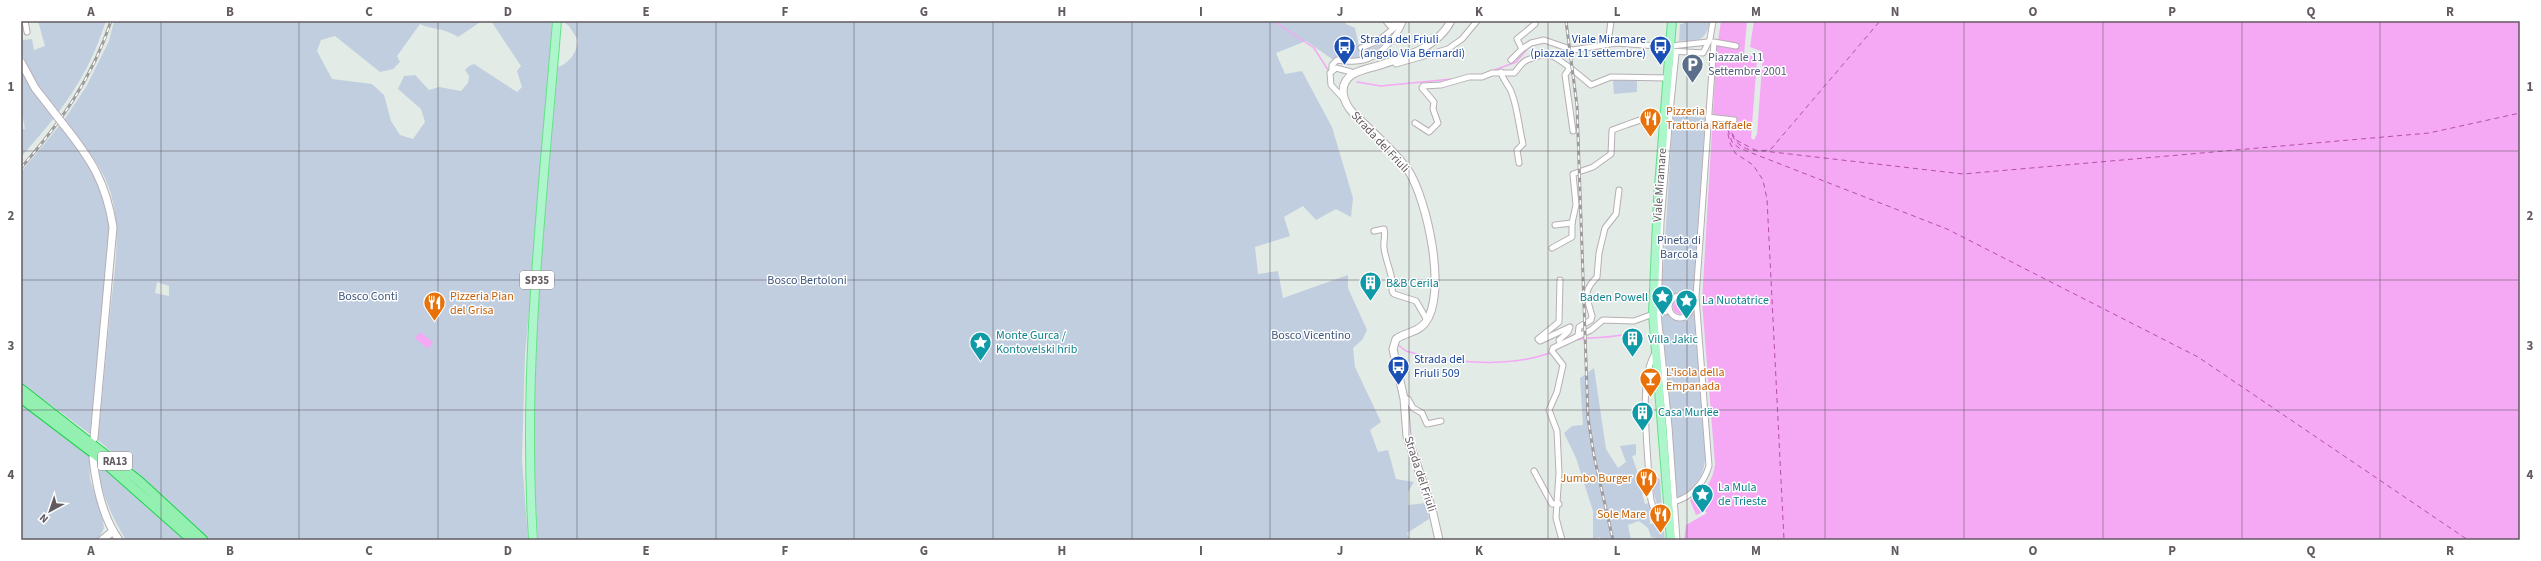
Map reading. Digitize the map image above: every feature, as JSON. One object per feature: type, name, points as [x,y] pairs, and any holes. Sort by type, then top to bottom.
[{"type":"highway","name":"RA13","points":[[21,389],[139,481],[203,540]]},
{"type":"highway","name":"RA13","points":[[21,398],[96,456],[192,540]]},
{"type":"main road","name":"SP35","points":[[533,540],[530,468],[532,345],[557,21]]},
{"type":"main road","points":[[1343,98],[1345,83],[1354,73],[1393,60],[1431,44],[1446,30],[1451,21]]},
{"type":"main road","name":"Viale Miramare","points":[[1671,540],[1653,314],[1669,119],[1668,78],[1672,50],[1672,21]]},
{"type":"main road","points":[[21,62],[35,88],[98,171],[109,202],[113,226],[94,438]]},
{"type":"main road","name":"Strada del Friuli","points":[[1343,98],[1353,113],[1402,162],[1422,197],[1436,289],[1432,310],[1427,320],[1419,329],[1401,336],[1394,342],[1394,354],[1404,399],[1409,445],[1432,509],[1439,540]]},
{"type":"main road","points":[[92,458],[99,492],[113,531],[119,540]]},
{"type":"main road","points":[[102,540],[113,531]]},
{"type":"street","points":[[25,21],[27,32]]},
{"type":"street","points":[[1386,21],[1390,26],[1397,21]]},
{"type":"street","points":[[1360,48],[1378,41],[1403,21]]},
{"type":"street","points":[[1343,98],[1331,85],[1330,73],[1332,70],[1332,65],[1337,60],[1357,62],[1379,54],[1399,32],[1403,21]]},
{"type":"street","points":[[1393,60],[1396,64],[1448,49],[1462,39],[1477,21]]},
{"type":"street","points":[[1608,44],[1611,21]]},
{"type":"street","points":[[1658,306],[1666,307],[1673,315],[1682,317],[1690,312],[1694,306],[1699,214],[1708,117],[1713,21]]},
{"type":"street","points":[[1522,49],[1517,39],[1535,24]]},
{"type":"street","points":[[1511,60],[1522,49],[1531,43],[1544,40],[1574,50],[1608,44],[1703,53],[1711,42]]},
{"type":"street","points":[[1672,50],[1711,42],[1736,46]]},
{"type":"street","points":[[1672,50],[1669,138],[1664,171],[1662,244],[1658,306],[1667,385],[1672,453],[1673,502],[1677,540]]},
{"type":"street","points":[[1415,123],[1429,132],[1438,123],[1433,109],[1434,102],[1422,88],[1423,86],[1501,72],[1514,73],[1526,60],[1546,54],[1552,56],[1570,69],[1578,72],[1591,85],[1611,77],[1668,78]]},
{"type":"street","points":[[1570,69],[1565,75],[1573,131]]},
{"type":"street","points":[[1332,70],[1354,73]]},
{"type":"street","points":[[1501,72],[1502,78],[1513,95],[1523,144],[1517,150],[1519,163]]},
{"type":"street","points":[[1708,117],[1734,120]]},
{"type":"street","points":[[1552,248],[1572,237],[1572,223],[1576,204],[1573,174],[1597,166],[1611,154],[1612,130],[1631,125],[1642,118],[1669,119]]},
{"type":"street","points":[[1701,171],[1705,161],[1702,149]]},
{"type":"street","points":[[1578,335],[1579,327],[1591,320],[1592,316],[1587,290],[1589,284],[1597,277],[1599,253],[1604,228],[1616,214],[1619,190]]},
{"type":"street","points":[[1555,224],[1572,223]]},
{"type":"street","points":[[1374,231],[1382,228],[1385,231],[1384,246],[1386,262],[1391,272],[1392,291],[1394,294],[1416,301],[1427,320]]},
{"type":"street","points":[[1560,280],[1559,322],[1538,339],[1540,341],[1570,327],[1568,332],[1559,340],[1560,343]]},
{"type":"street","points":[[1666,307],[1671,301],[1680,296],[1688,300],[1694,306]]},
{"type":"street","points":[[1673,502],[1684,498],[1702,482],[1709,466],[1704,429],[1702,385],[1694,300]]},
{"type":"street","points":[[1562,540],[1556,518],[1559,504],[1557,431],[1549,410],[1557,392],[1563,365],[1552,351],[1560,343],[1578,335],[1603,320],[1634,321],[1653,314]]},
{"type":"street","points":[[1656,352],[1649,366],[1646,392],[1649,485],[1651,500],[1656,517],[1670,525]]},
{"type":"street","points":[[1697,370],[1702,385],[1700,397]]},
{"type":"street","points":[[1404,399],[1408,399],[1413,408],[1422,413],[1427,424],[1441,421]]},
{"type":"street","points":[[1534,471],[1552,504],[1559,504]]},
{"type":"green space","points":[[38,21],[106,21],[99,42],[81,78],[71,94],[48,125],[21,157],[21,129],[25,129],[21,108],[21,71],[53,117],[22,55],[21,28],[23,40],[32,39],[34,50],[45,46]]},
{"type":"green space","name":"Bosco Conti","points":[[114,21],[482,21],[458,37],[443,30],[430,28],[420,24],[397,56],[400,62],[393,69],[380,72],[335,36],[321,40],[317,51],[332,79],[372,84],[384,95],[391,121],[400,135],[413,139],[425,122],[421,109],[398,89],[404,76],[415,75],[429,90],[439,87],[461,91],[468,83],[469,76],[465,70],[474,64],[517,92],[522,87],[517,71],[521,66],[491,21],[552,21],[541,177],[525,355],[522,459],[528,540],[210,540],[98,440],[115,267],[117,235],[116,219],[109,188],[101,170],[66,122],[61,128],[88,163],[100,186],[110,229],[90,434],[21,383],[21,172],[64,120],[86,87],[109,41]],"holes":[[[157,282],[169,286],[169,296],[155,293]]]},
{"type":"green space","name":"Bosco Bertoloni","points":[[562,21],[1345,21],[1346,24],[1355,28],[1360,51],[1377,46],[1398,27],[1384,43],[1372,53],[1357,58],[1332,59],[1306,41],[1276,53],[1285,74],[1302,71],[1332,127],[1353,198],[1351,217],[1336,209],[1316,220],[1303,206],[1284,217],[1290,236],[1255,247],[1258,274],[1278,271],[1283,298],[1348,275],[1348,288],[1367,330],[1362,340],[1353,348],[1355,367],[1381,422],[1370,430],[1378,452],[1388,450],[1396,479],[1414,482],[1408,492],[1408,505],[1426,503],[1429,519],[1407,533],[1410,540],[538,540],[535,481],[536,362],[547,185],[558,67],[566,63],[572,56],[576,49],[578,40],[569,26]]},
{"type":"green space","points":[[1683,21],[1710,21],[1706,33],[1700,39],[1679,41],[1680,24],[1683,24]]},
{"type":"green space","points":[[1613,80],[1637,80],[1637,92],[1614,94]]},
{"type":"green space","name":"Pineta di Barcola","points":[[1673,115],[1705,118],[1694,300],[1679,294],[1667,301],[1661,301]]},
{"type":"green space","points":[[1661,311],[1668,312],[1679,320],[1686,319],[1694,312],[1705,452],[1704,468],[1698,480],[1689,491],[1675,499],[1668,385]]},
{"type":"green space","points":[[1594,368],[1606,449],[1618,468],[1626,462],[1620,446],[1636,444],[1636,455],[1632,456],[1639,477],[1647,478],[1648,492],[1642,494],[1645,504],[1650,503],[1650,524],[1657,523],[1664,532],[1665,540],[1651,537],[1648,528],[1639,521],[1628,525],[1631,540],[1602,540],[1600,537],[1593,539],[1593,511],[1576,458],[1564,433],[1572,426],[1583,425],[1580,378]]},
{"type":"green space","points":[[21,404],[89,456],[90,479],[104,528],[98,540],[21,540]]},
{"type":"green space","points":[[97,463],[184,540],[126,540],[107,503],[101,484]]},
{"type":"green space","points":[[1656,477],[1660,479],[1662,511],[1658,510],[1652,484]]},
{"type":"shaded area","points":[[1721,21],[1747,21],[1744,55],[1753,56],[1757,60],[1751,138],[1754,140],[1757,134],[1763,54],[1761,51],[1750,47],[1754,21],[2520,21],[2520,540],[1684,540],[1686,525],[1707,513],[1705,511],[1696,515],[1690,500],[1704,490],[1710,481],[1715,464],[1702,302],[1717,44],[1739,46],[1718,41]]},
{"type":"shaded area","points":[[1677,300],[1683,300],[1687,304],[1687,310],[1683,314],[1677,314],[1673,310],[1673,304]]},
{"type":"shaded area","points":[[420,332],[433,342],[428,349],[415,338]]},
{"type":"waterway","points":[[1274,21],[1314,48],[1328,70]]},
{"type":"waterway","points":[[1492,71],[1516,62],[1529,47]]},
{"type":"waterway","points":[[1357,82],[1381,86],[1452,79]]},
{"type":"waterway","points":[[1575,340],[1612,337],[1633,332]]},
{"type":"waterway","points":[[1397,344],[1406,351],[1424,356]]},
{"type":"waterway","points":[[1428,356],[1458,361],[1506,362],[1550,353]]},
{"type":"ferry route","points":[[1732,135],[1739,144],[1749,150],[1760,151],[1771,149],[1880,21]]},
{"type":"ferry route","points":[[1727,125],[1736,140],[1755,150],[1963,174],[2429,133],[2520,113]]},
{"type":"ferry route","points":[[1725,121],[1732,142],[1739,148],[1947,229],[2198,357],[2468,540]]},
{"type":"ferry route","points":[[1726,125],[1730,143],[1735,153],[1753,165],[1763,180],[1767,199],[1784,540]]},
{"type":"railway","points":[[21,168],[49,134],[74,99],[94,62],[111,21]]},
{"type":"railway","points":[[1566,21],[1577,106],[1588,418],[1594,456],[1613,540]]},
{"type":"place","name":"Strada del Friuli (angolo Via Bernardi)","points":[[1344,66]]},
{"type":"place","name":"Viale Miramare (piazzale 11 settembre)","points":[[1661,66]]},
{"type":"place","name":"Piazzale 11 Settembre 2001","points":[[1692,84]]},
{"type":"place","name":"Pizzeria Trattoria Raffaele","points":[[1650,138]]},
{"type":"place","name":"B&B Cerila","points":[[1370,302]]},
{"type":"place","name":"Baden Powell","points":[[1663,316]]},
{"type":"place","name":"La Nuotatrice","points":[[1687,320]]},
{"type":"place","name":"Pizzeria Pian del Grisa","points":[[435,322]]},
{"type":"place","name":"Villa Jakic","points":[[1632,358]]},
{"type":"place","name":"Monte Gurca / Kontovelski hrib","points":[[981,362]]},
{"type":"place","name":"Strada del Friuli 509","points":[[1398,386]]},
{"type":"place","name":"L'isola della Empanada","points":[[1651,398]]},
{"type":"place","name":"Casa Murlëe","points":[[1642,432]]},
{"type":"place","name":"Jumbo Burger","points":[[1647,498]]},
{"type":"place","name":"La Mula de Trieste","points":[[1702,514]]},
{"type":"place","name":"Sole Mare","points":[[1661,534]]},
{"type":"park label","name":"Bosco Vicentino","points":[[1311,335]]}]
